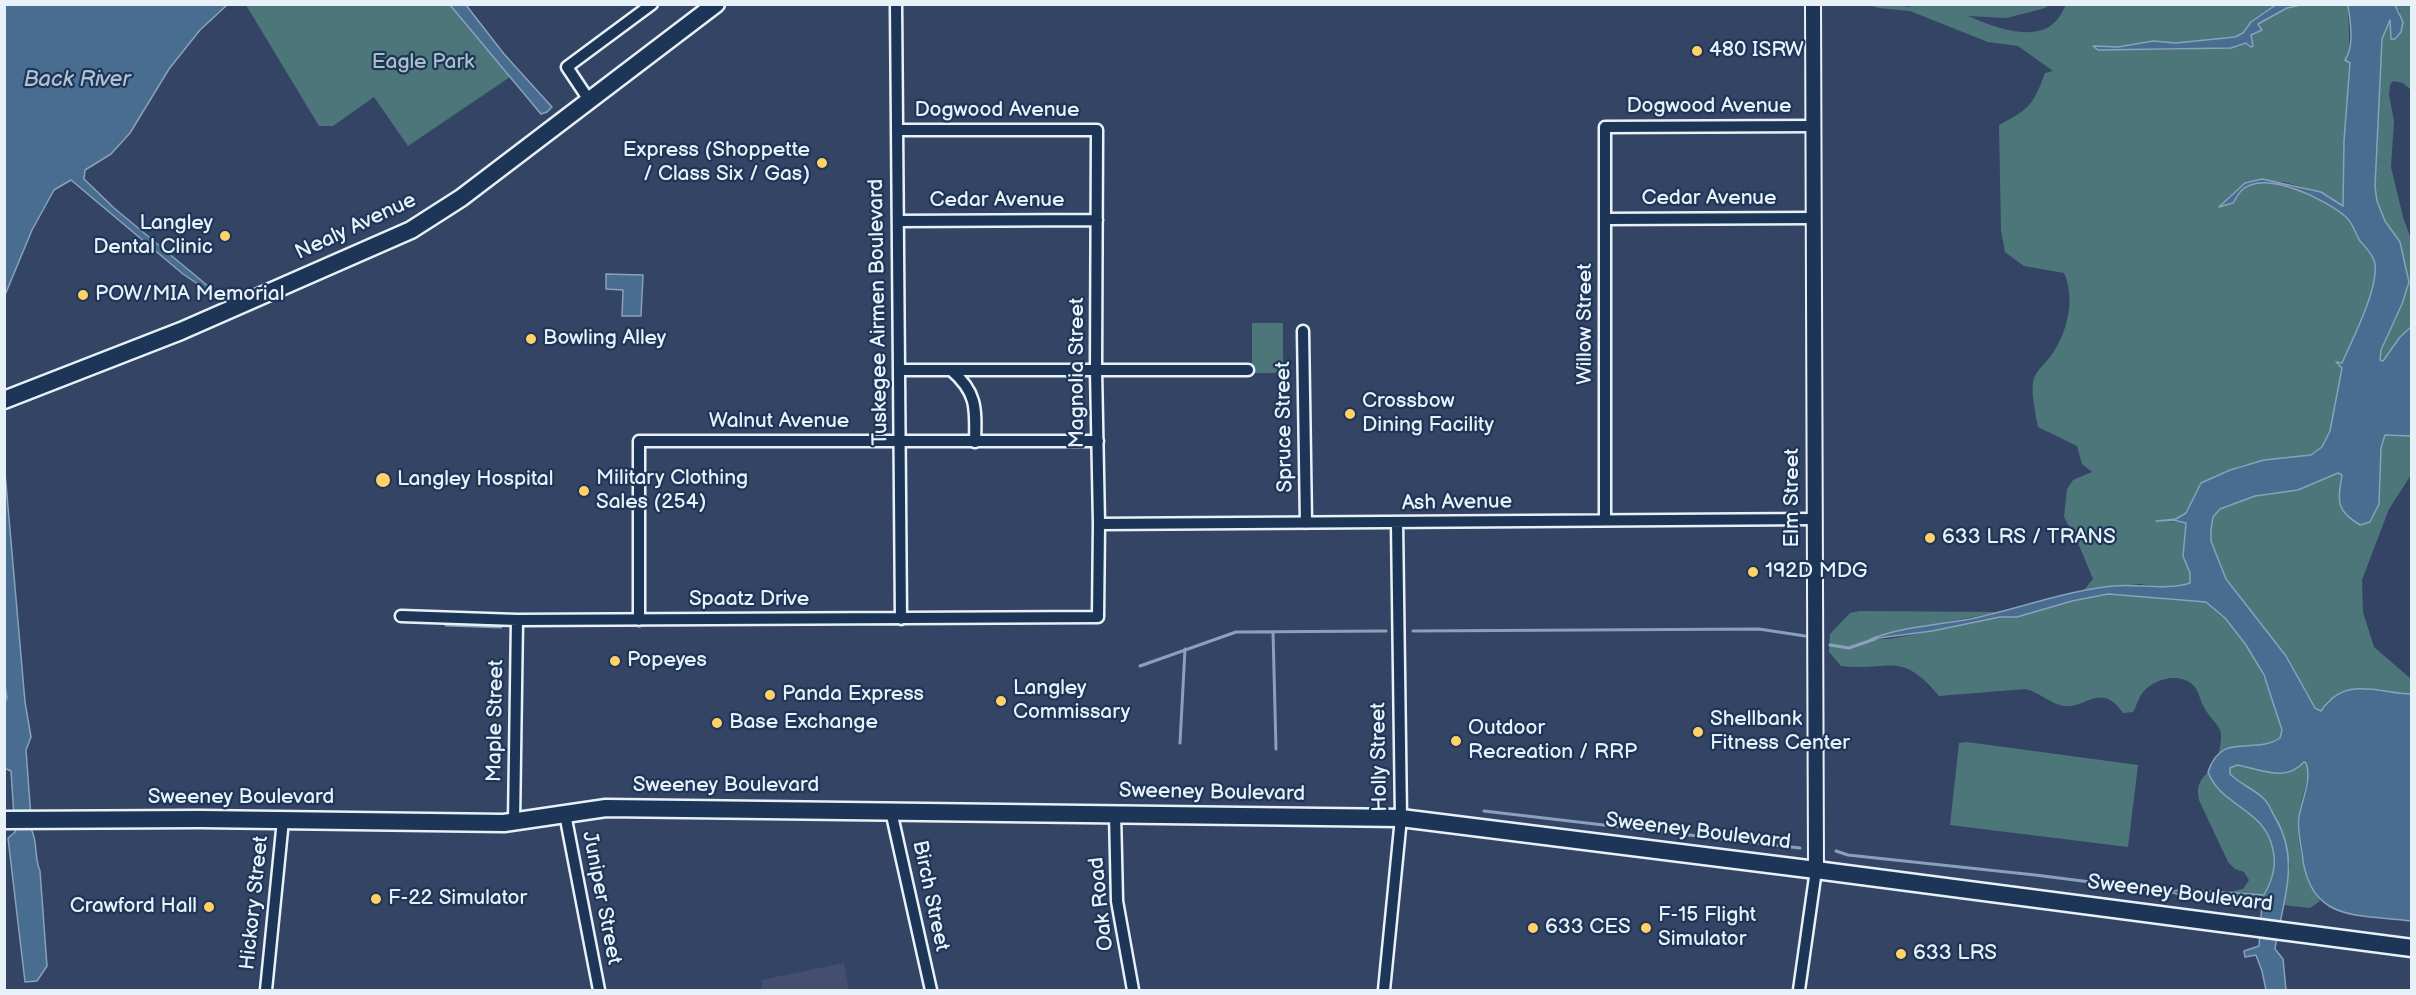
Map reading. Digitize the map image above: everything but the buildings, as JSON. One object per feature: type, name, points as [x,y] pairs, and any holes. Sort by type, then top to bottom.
[{"type":"main road","name":"Nealy Avenue","points":[[7,398],[181,331],[411,230],[461,198],[716,4]]},
{"type":"main road","name":"Sweeney Boulevard","points":[[7,820],[514,822],[606,808],[1401,818],[2412,948]]},
{"type":"street","points":[[590,100],[567,67],[652,4]]},
{"type":"street","name":"Tuskegee Airmen Boulevard","points":[[896,4],[901,619]]},
{"type":"street","name":"Elm Street","points":[[1799,990],[1816,870],[1813,4]]},
{"type":"street","name":"Dogwood Avenue","points":[[1605,127],[1814,126]]},
{"type":"street","name":"Willow Street","points":[[1605,127],[1605,520]]},
{"type":"street","name":"Dogwood Avenue","points":[[897,130],[1097,130]]},
{"type":"street","name":"Magnolia Street","points":[[1097,130],[1098,617]]},
{"type":"street","name":"Cedar Avenue","points":[[1605,219],[1814,218]]},
{"type":"street","name":"Cedar Avenue","points":[[897,221],[1097,220]]},
{"type":"street","name":"Spruce Street","points":[[1303,331],[1306,523]]},
{"type":"street","points":[[900,370],[1248,370]]},
{"type":"street","points":[[951,370],[965,382],[972,394],[975,442]]},
{"type":"street","name":"Walnut Avenue","points":[[639,620],[639,441],[1098,441]]},
{"type":"street","name":"Ash Avenue","points":[[1099,524],[1814,519]]},
{"type":"street","name":"Holly Street","points":[[1384,990],[1401,818],[1396,523]]},
{"type":"street","name":"Spaatz Drive","points":[[401,616],[517,620],[1098,617]]},
{"type":"street","name":"Maple Street","points":[[514,822],[517,620]]},
{"type":"street","name":"Birch Street","points":[[891,811],[931,990]]},
{"type":"street","name":"Juniper Street","points":[[565,813],[599,990]]},
{"type":"street","name":"Oak Road","points":[[1115,813],[1117,901],[1133,990]]},
{"type":"street","name":"Hickory Street","points":[[266,990],[283,820]]},
{"type":"shaded area","points":[[844,963],[849,990],[762,990],[761,980]]},
{"type":"green space","points":[[1924,4],[2049,5],[2007,18],[1968,16],[2000,28],[2025,32],[2047,28],[2057,19],[2066,5],[2277,5],[2251,22],[2243,33],[2235,37],[2176,43],[2153,41],[2118,47],[2094,46],[2098,50],[2237,47],[2246,43],[2253,46],[2251,35],[2257,25],[2277,11],[2300,6],[2348,5],[2350,62],[2344,141],[2343,206],[2321,192],[2284,182],[2245,183],[2221,206],[2233,203],[2241,191],[2251,185],[2264,183],[2295,189],[2310,195],[2348,219],[2373,258],[2375,275],[2373,287],[2342,364],[2337,363],[2342,368],[2330,431],[2322,447],[2311,455],[2243,465],[2230,470],[2201,484],[2186,513],[2176,519],[2160,520],[2186,523],[2183,556],[2190,573],[2190,583],[2169,588],[2140,584],[2084,590],[2093,579],[2064,517],[2067,489],[2073,480],[2092,472],[2082,464],[2077,446],[2038,427],[2033,393],[2035,376],[2056,348],[2065,327],[2069,305],[2068,283],[2064,273],[2024,266],[2005,252],[2001,230],[1999,125],[2029,105],[2045,73],[2053,71],[2018,46],[1988,42],[1910,11],[1867,5],[1904,5],[1906,7]]},
{"type":"green space","name":"Eagle Park","points":[[246,5],[450,5],[510,77],[408,146],[374,97],[333,126],[319,126]]},
{"type":"green space","points":[[2395,5],[2411,5],[2411,90],[2403,83],[2393,81],[2389,95],[2394,121],[2391,167],[2403,217],[2411,239],[2411,327],[2400,337],[2383,362],[2380,360],[2381,350],[2402,304],[2385,221],[2377,201],[2375,187],[2382,39],[2390,20],[2391,38],[2400,12]]},
{"type":"green space","points":[[1252,323],[1283,323],[1283,373],[1252,373]]},
{"type":"green space","points":[[2386,435],[2411,436],[2411,475],[2389,509],[2362,580],[2363,612],[2374,647],[2411,679],[2411,694],[2393,694],[2380,689],[2328,700],[2321,711],[2311,704],[2286,656],[2226,579],[2211,541],[2213,517],[2220,509],[2255,496],[2298,489],[2338,473],[2342,474],[2339,504],[2380,463],[2381,448]]},
{"type":"green space","points":[[2108,594],[2172,600],[2201,600],[2217,609],[2230,623],[2256,662],[2276,706],[2281,724],[2281,738],[2266,744],[2234,747],[2219,752],[2221,736],[2218,726],[2208,714],[2196,688],[2188,681],[2181,679],[2158,681],[2141,695],[2133,712],[2123,713],[2108,699],[2100,698],[2064,706],[2025,689],[1939,696],[1926,681],[1904,667],[1841,666],[1829,652],[1830,634],[1850,613],[1860,611],[2000,612],[1895,632],[1873,639],[1889,639],[2000,617],[2017,617],[2072,601]]},
{"type":"green space","points":[[1967,742],[2138,765],[2128,847],[1950,825],[1959,743]]},
{"type":"green space","points":[[2304,761],[2308,772],[2298,819],[2299,841],[2307,872],[2320,901],[2310,908],[2283,905],[2290,866],[2283,832],[2264,799],[2230,774],[2230,768],[2237,765],[2250,767]]},
{"type":"green space","points":[[2208,772],[2214,784],[2252,816],[2268,836],[2273,850],[2274,868],[2264,895],[2224,893],[2243,889],[2249,880],[2244,872],[2235,869],[2228,862],[2199,800],[2199,784]]},
{"type":"water","name":"Back River","points":[[5,4],[227,5],[200,30],[169,69],[130,133],[111,154],[85,170],[84,179],[114,208],[214,291],[211,293],[183,274],[71,180],[54,190],[32,230],[5,295]]},
{"type":"water","points":[[2277,4],[2301,5],[2287,8],[2258,24],[2262,30],[2251,35],[2253,46],[2251,47],[2246,43],[2231,48],[2098,50],[2093,46],[2118,47],[2153,41],[2176,43],[2235,37],[2243,33],[2251,22]]},
{"type":"water","points":[[450,5],[466,5],[504,54],[552,107],[547,112],[541,114]]},
{"type":"water","points":[[2348,5],[2395,5],[2403,22],[2401,32],[2395,39],[2391,39],[2390,20],[2382,39],[2375,187],[2377,201],[2385,221],[2400,242],[2409,282],[2402,304],[2381,350],[2380,360],[2383,361],[2400,337],[2411,327],[2411,436],[2385,435],[2381,448],[2379,504],[2370,522],[2360,525],[2346,515],[2342,509],[2339,498],[2342,475],[2338,473],[2298,490],[2255,496],[2220,509],[2213,517],[2211,541],[2226,579],[2286,656],[2315,708],[2321,711],[2340,693],[2351,690],[2374,689],[2411,694],[2411,921],[2339,911],[2325,903],[2314,892],[2306,876],[2299,830],[2299,816],[2308,776],[2306,763],[2304,762],[2289,772],[2281,773],[2237,765],[2230,768],[2230,774],[2260,795],[2267,803],[2283,835],[2287,851],[2289,867],[2275,949],[2283,959],[2286,990],[2266,990],[2256,955],[2245,957],[2244,951],[2259,946],[2262,903],[2183,896],[2170,892],[2182,889],[2264,895],[2273,873],[2273,850],[2261,825],[2214,784],[2208,772],[2214,759],[2221,752],[2239,746],[2270,743],[2280,738],[2282,730],[2264,675],[2246,645],[2225,618],[2206,602],[2108,594],[2072,601],[2017,617],[2000,617],[1932,631],[1871,639],[1907,629],[1970,619],[2095,588],[2123,585],[2162,587],[2190,583],[2190,573],[2183,556],[2186,523],[2173,520],[2156,521],[2176,519],[2186,513],[2201,483],[2230,470],[2264,460],[2311,455],[2322,447],[2330,431],[2342,368],[2336,362],[2342,363],[2369,300],[2375,275],[2373,257],[2360,241],[2346,217],[2325,203],[2295,189],[2264,183],[2251,185],[2241,191],[2233,203],[2219,207],[2245,183],[2262,179],[2321,192],[2343,206],[2344,141],[2350,63],[2345,60],[2351,41]]},
{"type":"water","points":[[606,274],[643,275],[641,316],[622,316],[623,290],[606,289]]},
{"type":"water","points":[[4,461],[25,702],[31,737],[26,750],[32,831],[40,871],[47,966],[37,981],[25,982],[8,838],[15,832],[11,771],[4,768],[4,705],[7,698],[4,679]]},
{"type":"waterway","points":[[446,625],[501,627]]},
{"type":"waterway","points":[[1413,631],[1759,629],[1805,636]]},
{"type":"waterway","points":[[1140,666],[1236,632],[1386,631]]},
{"type":"waterway","points":[[1273,632],[1276,749]]},
{"type":"waterway","points":[[1830,645],[1849,648],[1875,639]]},
{"type":"waterway","points":[[1180,743],[1185,649]]},
{"type":"waterway","points":[[1484,811],[1800,848]]},
{"type":"waterway","points":[[1836,851],[1848,855],[2170,892]]},
{"type":"place","name":"480 ISRW","points":[[1697,51]]},
{"type":"place","name":"Express (Shoppette / Class Six / Gas)","points":[[822,163]]},
{"type":"place","name":"Langley Dental Clinic","points":[[225,236]]},
{"type":"place","name":"POW/MIA Memorial","points":[[83,295]]},
{"type":"place","name":"Bowling Alley","points":[[531,339]]},
{"type":"place","name":"Crossbow Dining Facility","points":[[1350,414]]},
{"type":"place","name":"Langley Hospital","points":[[383,480]]},
{"type":"place","name":"Military Clothing Sales (254)","points":[[584,491]]},
{"type":"place","name":"633 LRS / TRANS","points":[[1930,538]]},
{"type":"place","name":"192D MDG","points":[[1753,572]]},
{"type":"place","name":"Popeyes","points":[[615,661]]},
{"type":"place","name":"Panda Express","points":[[770,695]]},
{"type":"place","name":"Langley Commissary","points":[[1001,701]]},
{"type":"place","name":"Base Exchange","points":[[717,723]]},
{"type":"place","name":"Shellbank Fitness Center","points":[[1698,732]]},
{"type":"place","name":"Outdoor Recreation / RRP","points":[[1456,741]]},
{"type":"place","name":"F-22 Simulator","points":[[376,899]]},
{"type":"place","name":"Crawford Hall","points":[[209,907]]},
{"type":"place","name":"633 CES","points":[[1533,928]]},
{"type":"place","name":"F-15 Flight Simulator","points":[[1646,928]]},
{"type":"place","name":"633 LRS","points":[[1901,954]]}]
